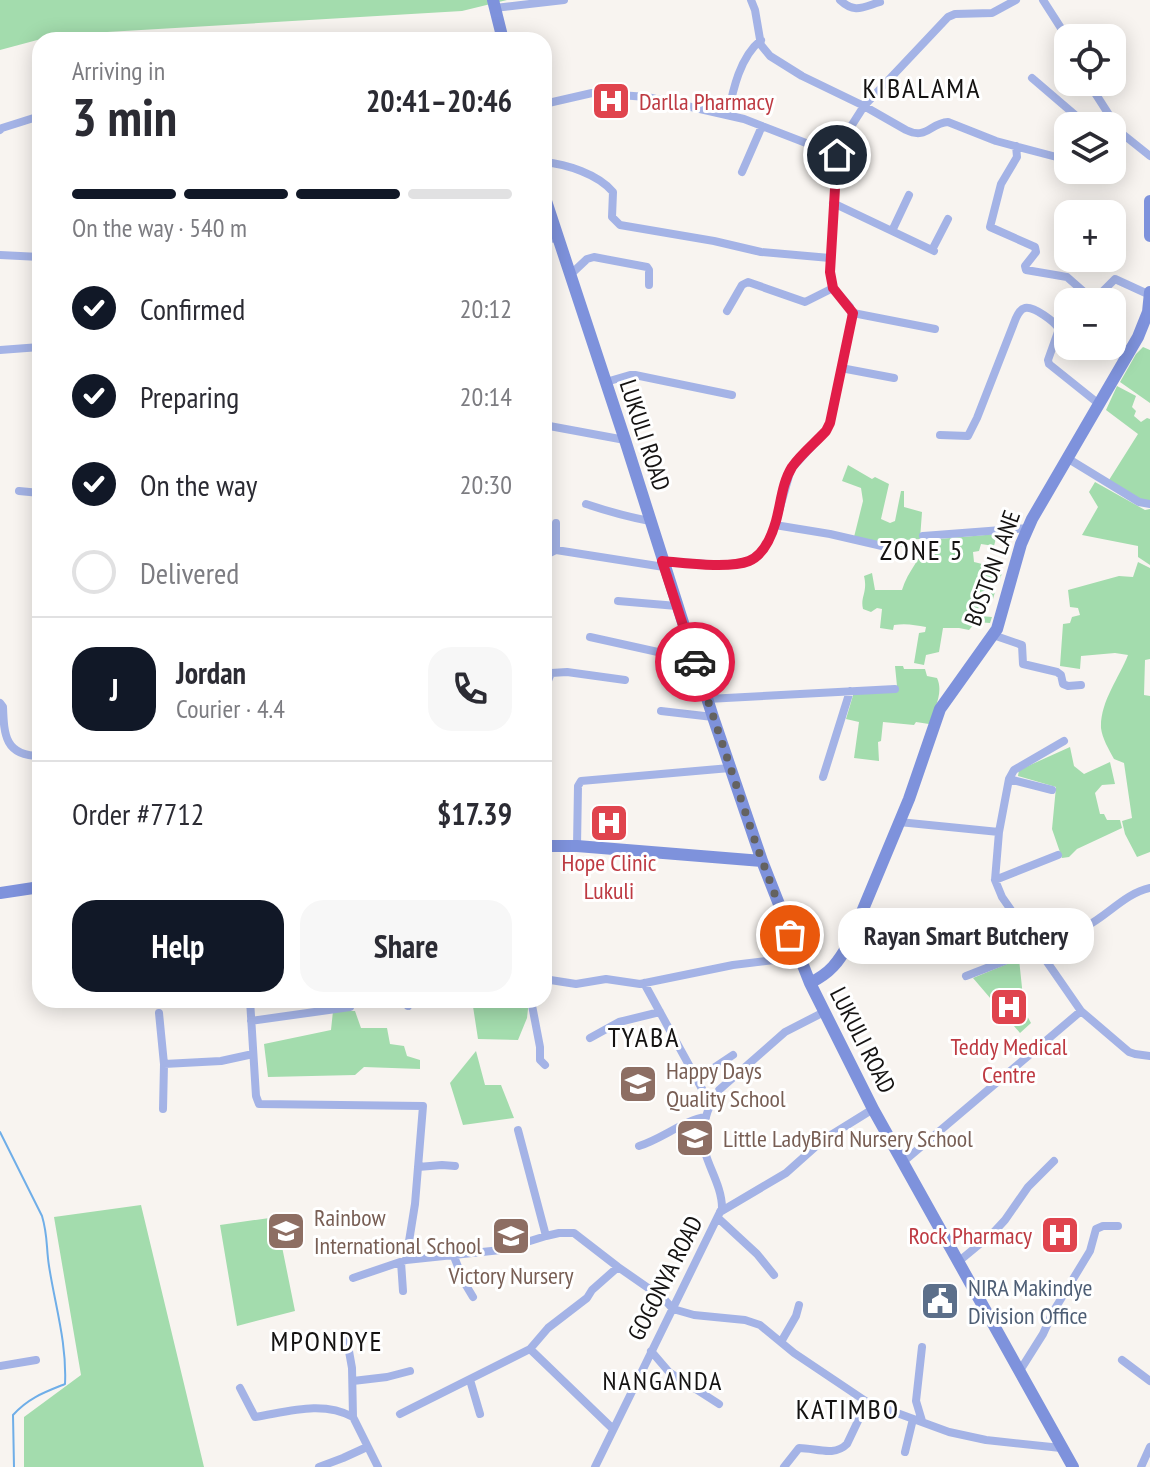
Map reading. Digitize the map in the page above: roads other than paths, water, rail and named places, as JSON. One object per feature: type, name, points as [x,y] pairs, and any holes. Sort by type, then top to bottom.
[{"type":"street","points":[[501,32],[494,4],[564,0]]},
{"type":"street","points":[[751,0],[765,51],[802,76],[913,133],[924,133],[942,122],[948,122],[996,141],[1054,156]]},
{"type":"street","points":[[840,0],[848,7],[857,9],[880,2]]},
{"type":"street","points":[[935,329],[853,313],[833,288],[830,258],[837,155],[843,139],[864,106],[948,17],[992,13],[1016,0]]},
{"type":"street","points":[[1043,0],[1058,24]]},
{"type":"street","points":[[728,115],[741,69],[752,47],[761,40]]},
{"type":"street","points":[[1032,78],[1072,112]]},
{"type":"street","points":[[552,102],[597,93],[647,97],[728,115],[837,155]]},
{"type":"street","points":[[0,130],[32,119]]},
{"type":"street","points":[[742,172],[762,126]]},
{"type":"street","points":[[1126,138],[1150,156]]},
{"type":"street","points":[[1016,146],[1017,157],[1001,184],[990,227],[1035,247],[1036,252],[1025,266],[1026,270],[1067,277],[1092,299],[1115,279],[1150,294]]},
{"type":"street","points":[[552,163],[565,165],[607,185],[613,192],[612,217],[620,225],[761,252],[830,258]]},
{"type":"street","points":[[892,231],[909,195]]},
{"type":"street","points":[[1150,201],[1150,236]]},
{"type":"street","points":[[833,203],[933,250],[948,219]]},
{"type":"street","name":"LUKULI ROAD","points":[[552,220],[730,768],[799,957],[873,1109],[1073,1467]]},
{"type":"street","points":[[552,239],[558,239]]},
{"type":"street","points":[[0,255],[32,257]]},
{"type":"street","points":[[570,275],[587,259],[594,257],[647,267],[649,285]]},
{"type":"street","points":[[727,311],[748,282],[805,302],[833,288]]},
{"type":"street","name":"BOSTON LANE","points":[[810,983],[828,973],[849,943],[899,822],[940,709],[1000,622],[1015,562],[1028,528],[1132,349],[1149,312],[1150,294]]},
{"type":"street","points":[[940,435],[968,436],[1016,318],[1026,308],[1058,325],[1049,364],[1099,404]]},
{"type":"street","points":[[552,551],[663,564],[723,565],[748,562],[762,551],[775,525],[791,469],[830,423],[853,313]]},
{"type":"street","points":[[0,350],[32,348]]},
{"type":"street","points":[[841,368],[894,378]]},
{"type":"street","points":[[606,382],[635,375],[732,395]]},
{"type":"street","points":[[552,426],[625,440]]},
{"type":"street","points":[[1067,458],[1139,502],[1150,504]]},
{"type":"street","points":[[19,491],[32,492]]},
{"type":"street","points":[[586,504],[623,517],[650,521]]},
{"type":"street","points":[[556,523],[556,550]]},
{"type":"street","points":[[775,525],[882,546]]},
{"type":"street","points":[[923,536],[1028,528]]},
{"type":"street","points":[[618,601],[677,606]]},
{"type":"street","points":[[993,635],[1022,645],[1023,664],[1057,672],[1063,684],[1068,686],[1081,685]]},
{"type":"street","points":[[590,637],[694,660]]},
{"type":"street","points":[[552,673],[625,680]]},
{"type":"street","points":[[707,699],[895,689]]},
{"type":"street","points":[[823,777],[850,691]]},
{"type":"street","points":[[0,703],[6,740],[23,754],[32,755]]},
{"type":"street","points":[[661,711],[713,717]]},
{"type":"street","points":[[1064,741],[1016,768],[1009,779],[999,832],[995,880],[1002,897],[1036,949],[1081,1011],[1129,1052],[1150,1056]]},
{"type":"street","points":[[577,846],[578,786],[581,781],[730,768]]},
{"type":"street","points":[[1009,779],[1052,790]]},
{"type":"street","points":[[899,822],[999,832]]},
{"type":"street","points":[[552,846],[762,861]]},
{"type":"street","points":[[995,880],[1058,855]]},
{"type":"street","points":[[0,893],[32,888]]},
{"type":"street","points":[[966,976],[1089,925],[1138,892],[1150,888]]},
{"type":"street","points":[[552,980],[576,984],[606,979],[644,983],[733,965],[799,957]]},
{"type":"street","points":[[644,983],[711,1101]]},
{"type":"street","points":[[250,1008],[256,1096],[262,1105],[423,1106],[415,1204],[404,1261],[403,1291]]},
{"type":"street","points":[[251,1021],[343,1008]]},
{"type":"street","points":[[532,1008],[540,1060],[545,1065]]},
{"type":"street","points":[[903,1162],[1081,1011]]},
{"type":"street","points":[[590,1038],[619,1022],[660,1012]]},
{"type":"street","name":"GOGONYA ROAD","points":[[595,1467],[719,1215],[722,1202],[703,1142],[711,1101],[719,1090],[785,1032],[824,1012]]},
{"type":"street","points":[[159,1013],[164,1064],[163,1109]]},
{"type":"street","points":[[164,1064],[221,1061],[253,1054]]},
{"type":"street","points":[[697,1079],[733,1055]]},
{"type":"street","points":[[774,1275],[719,1215],[786,1173],[823,1140],[873,1109]]},
{"type":"street","points":[[639,1146],[696,1118],[706,1117]]},
{"type":"street","points":[[518,1130],[546,1236]]},
{"type":"street","points":[[958,1262],[993,1233],[1028,1187],[1054,1161]]},
{"type":"street","points":[[418,1167],[455,1166]]},
{"type":"street","points":[[1019,1373],[1090,1251],[1095,1230],[1103,1226],[1118,1226]]},
{"type":"street","points":[[353,1278],[404,1261],[501,1250],[546,1236],[574,1233],[664,1299],[673,1309],[760,1325],[794,1353],[867,1402],[949,1432],[986,1440],[1061,1448]]},
{"type":"street","points":[[453,1254],[473,1297]]},
{"type":"street","points":[[400,1414],[530,1349],[548,1328],[587,1298],[618,1267]]},
{"type":"street","points":[[781,1342],[799,1305]]},
{"type":"street","points":[[347,1340],[353,1381],[353,1417],[378,1467]]},
{"type":"street","points":[[905,1452],[918,1420],[916,1401],[922,1347]]},
{"type":"street","points":[[530,1349],[613,1429]]},
{"type":"street","points":[[651,1351],[669,1372],[719,1404]]},
{"type":"street","points":[[0,1366],[36,1360]]},
{"type":"street","points":[[1122,1360],[1150,1381]]},
{"type":"street","points":[[353,1381],[410,1371]]},
{"type":"street","points":[[470,1380],[480,1414]]},
{"type":"street","points":[[240,1388],[255,1417],[283,1410],[320,1408],[353,1417]]},
{"type":"street","points":[[784,1467],[799,1448],[835,1452],[843,1449],[867,1402]]},
{"type":"street","points":[[319,1467],[367,1447]]},
{"type":"street","points":[[1141,1467],[1150,1447]]},
{"type":"waterway","points":[[0,1132],[42,1216],[65,1369],[65,1384],[31,1400],[13,1415],[14,1467]]},
{"type":"place","name":"Darlla Pharmacy","points":[[611,101]]},
{"type":"place","name":"Hope Clinic Lukuli","points":[[609,823]]},
{"type":"place","name":"Rayan Smart Butchery","points":[[790,935]]},
{"type":"place","name":"Teddy Medical Centre","points":[[1009,1007]]},
{"type":"place","name":"Happy Days Quality School","points":[[638,1084]]},
{"type":"place","name":"Little LadyBird Nursery School","points":[[695,1138]]},
{"type":"place","name":"Rainbow International School","points":[[286,1231]]},
{"type":"place","name":"Rock Pharmacy","points":[[1060,1235]]},
{"type":"place","name":"Victory Nursery","points":[[511,1236]]},
{"type":"place","name":"NIRA Makindye Division Office","points":[[940,1301]]},
{"type":"district","name":"KIBALAMA","points":[[922,87]]},
{"type":"district","name":"ZONE 5","points":[[922,549]]},
{"type":"district","name":"TYABA","points":[[644,1036]]},
{"type":"district","name":"MPONDYE","points":[[327,1340]]},
{"type":"district","name":"NANGANDA","points":[[663,1380]]},
{"type":"district","name":"KATIMBO","points":[[848,1408]]}]
